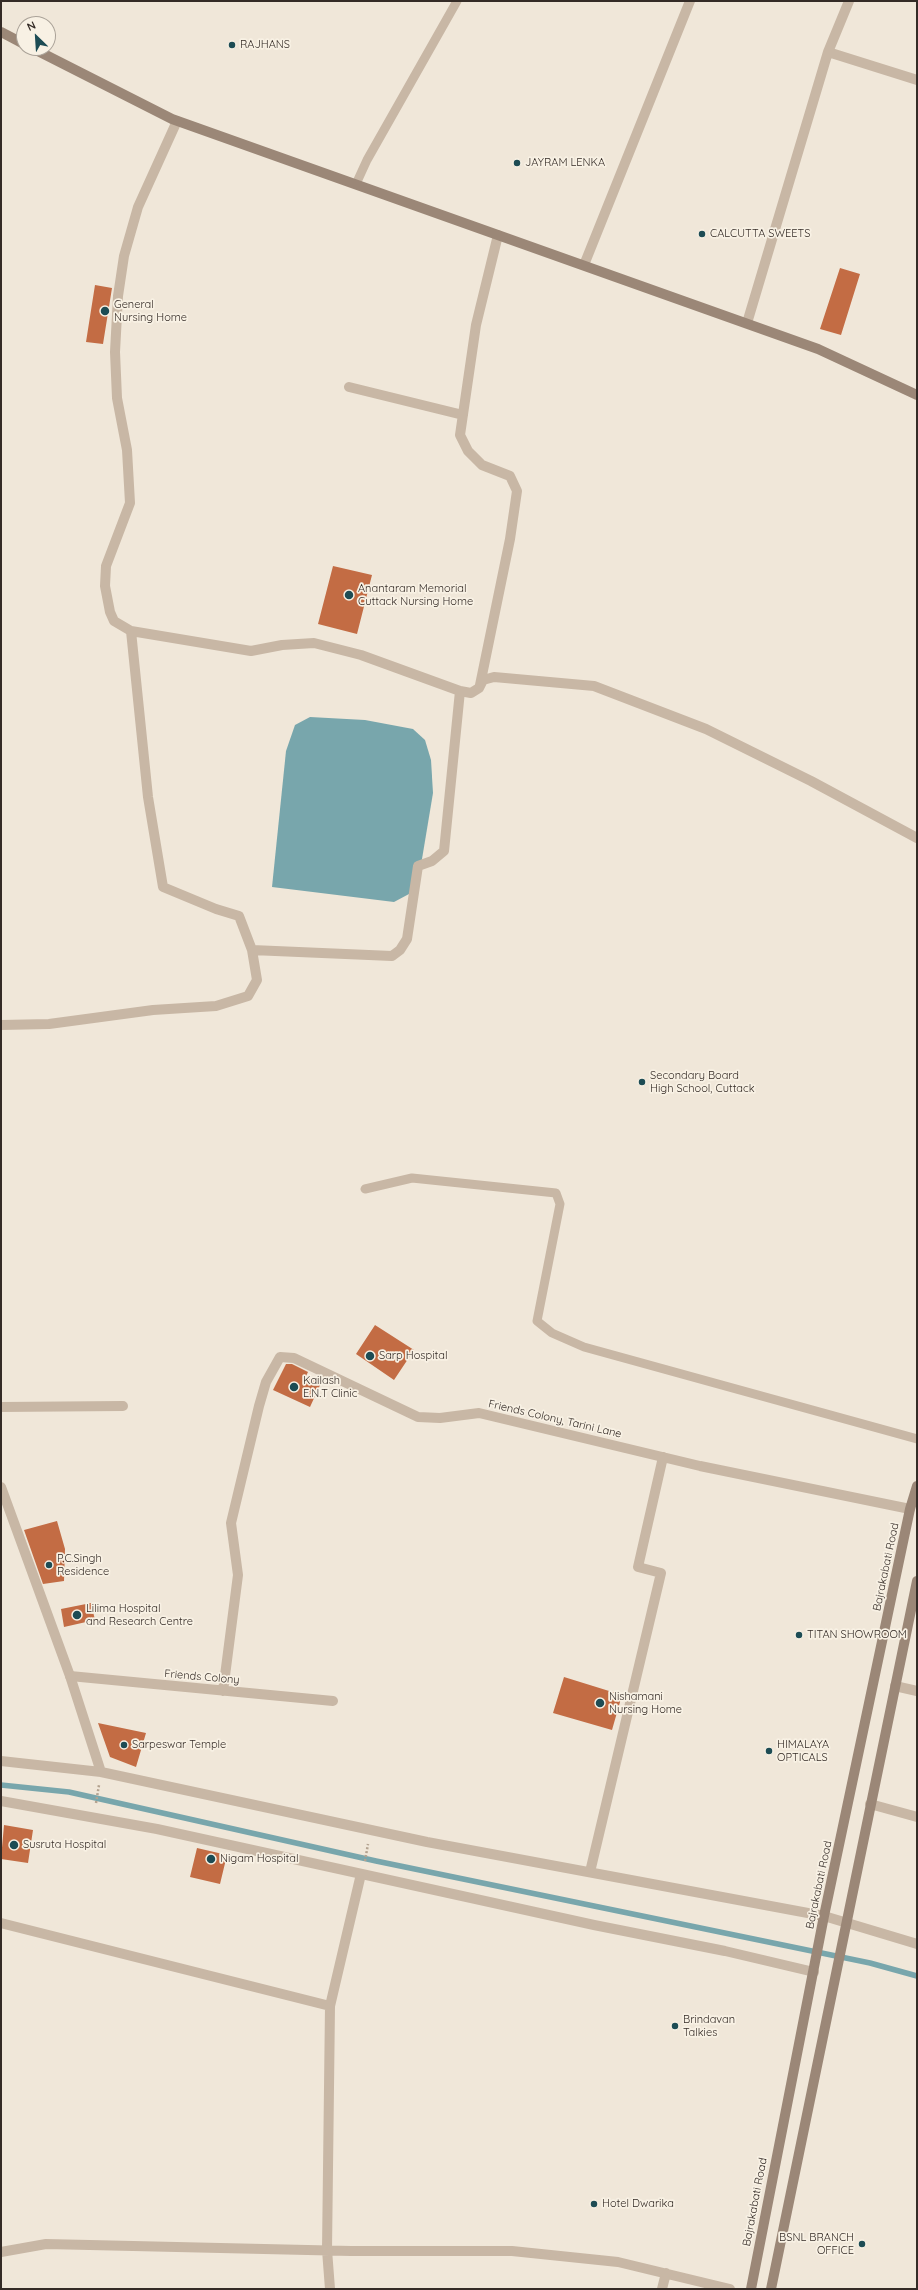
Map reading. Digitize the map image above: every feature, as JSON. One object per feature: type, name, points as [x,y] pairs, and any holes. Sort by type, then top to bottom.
[{"type":"main road","points":[[1,32],[16,40]]},
{"type":"main road","points":[[48,56],[177,121],[818,349],[917,395]]},
{"type":"main road","name":"Bajrakabati Road","points":[[751,2289],[824,1920],[910,1509],[917,1486]]},
{"type":"main road","points":[[771,2289],[917,1581]]},
{"type":"street","points":[[584,266],[690,1]]},
{"type":"street","points":[[747,323],[828,52],[849,1]]},
{"type":"street","points":[[828,52],[917,80]]},
{"type":"street","points":[[177,121],[138,207],[124,256],[118,296],[115,352],[117,398],[127,450],[130,503],[106,566],[105,586],[110,612],[114,621],[131,631],[251,651],[282,645],[314,643],[361,655],[460,691],[471,693],[479,688],[483,680],[494,677],[594,686],[706,729],[811,781],[917,838]]},
{"type":"street","points":[[479,688],[510,539],[517,492],[510,476],[482,465],[468,451],[460,435],[476,325],[498,235]]},
{"type":"street","points":[[349,387],[463,414]]},
{"type":"street","points":[[1,1025],[49,1024],[153,1010],[223,1004],[248,996],[257,980],[252,950],[239,916],[216,909],[163,887],[148,797],[131,631]]},
{"type":"street","points":[[252,950],[392,956],[400,950],[407,939],[418,866],[432,861],[444,851],[460,691]]},
{"type":"street","name":"Friends Colony, Tarini Lane","points":[[223,1691],[238,1575],[232,1523],[259,1406],[266,1382],[280,1358],[294,1358],[418,1417],[440,1418],[479,1413],[663,1457],[910,1509]]},
{"type":"street","points":[[1,1407],[123,1406]]},
{"type":"street","points":[[590,1872],[661,1573],[638,1567],[663,1457]]},
{"type":"street","points":[[1,1487],[70,1676],[100,1775]]},
{"type":"street","name":"Friends Colony","points":[[70,1676],[333,1701]]},
{"type":"street","points":[[895,1686],[917,1692]]},
{"type":"street","points":[[1,1761],[100,1775],[427,1842],[590,1872],[824,1920],[917,1944]]},
{"type":"street","points":[[1,1801],[157,1829],[362,1871],[594,1925],[724,1951],[815,1967]]},
{"type":"street","points":[[870,1804],[917,1817]]},
{"type":"street","points":[[330,2289],[327,2250],[330,2006],[362,1871]]},
{"type":"street","points":[[1,1923],[330,2006]]},
{"type":"street","points":[[1,2252],[46,2244],[327,2250],[512,2251],[618,2262],[730,2289]]},
{"type":"street","points":[[662,2289],[666,2274]]},
{"type":"lane","points":[[356,184],[367,160],[457,1]]},
{"type":"lane","points":[[365,1189],[412,1178],[556,1193],[560,1204],[537,1321],[552,1332],[584,1347],[917,1440]]},
{"type":"path","points":[[95,1810],[100,1775]]},
{"type":"path","points":[[362,1871],[370,1838]]},
{"type":"water","points":[[310,717],[365,720],[413,729],[425,740],[431,760],[433,793],[420,871],[409,894],[394,902],[272,887],[286,751],[295,725]]},
{"type":"building","points":[[840,268],[860,274],[841,335],[820,329]]},
{"type":"building","points":[[95,285],[112,288],[103,344],[86,342]]},
{"type":"building","points":[[333,566],[372,575],[357,634],[318,624]]},
{"type":"building","points":[[375,1325],[414,1350],[394,1380],[356,1354]]},
{"type":"building","points":[[286,1364],[292,1364],[308,1372],[306,1376],[321,1383],[310,1407],[273,1390]]},
{"type":"building","name":"P.C.Singh Residence","points":[[57,1521],[65,1549],[64,1581],[43,1584],[24,1530]]},
{"type":"building","points":[[91,1603],[95,1620],[64,1627],[61,1609]]},
{"type":"building","points":[[564,1677],[622,1695],[612,1730],[553,1713]]},
{"type":"building","name":"Sarpeswar Temple","points":[[98,1723],[146,1733],[136,1767],[110,1757]]},
{"type":"building","points":[[4,1825],[33,1830],[28,1863],[1,1859]]},
{"type":"building","points":[[197,1848],[227,1855],[220,1884],[190,1877]]},
{"type":"waterway","points":[[1,1785],[69,1792],[376,1861],[870,1963],[917,1976]]},
{"type":"place","name":"RAJHANS","points":[[232,45]]},
{"type":"place","name":"JAYRAM LENKA","points":[[517,163]]},
{"type":"place","name":"CALCUTTA SWEETS","points":[[702,234]]},
{"type":"place","name":"General Nursing Home","points":[[105,311]]},
{"type":"place","name":"Anantaram Memorial Cuttack Nursing Home","points":[[349,595]]},
{"type":"place","name":"Secondary Board High School, Cuttack","points":[[642,1082]]},
{"type":"place","name":"Sarp Hospital","points":[[370,1356]]},
{"type":"place","name":"Kailash E.N.T Clinic","points":[[294,1387]]},
{"type":"place","name":"P.C.Singh Residence","points":[[49,1565]]},
{"type":"place","name":"Lilima Hospital and Research Centre","points":[[77,1615]]},
{"type":"place","name":"TITAN SHOWROOM","points":[[799,1635]]},
{"type":"place","name":"Nishamani Nursing Home","points":[[600,1703]]},
{"type":"place","name":"Sarpeswar Temple","points":[[124,1745]]},
{"type":"place","name":"HIMALAYA OPTICALS","points":[[769,1751]]},
{"type":"place","name":"Susruta Hospital","points":[[14,1845]]},
{"type":"place","name":"Nigam Hospital","points":[[211,1859]]},
{"type":"place","name":"Brindavan Talkies","points":[[675,2026]]},
{"type":"place","name":"Hotel Dwarika","points":[[594,2204]]},
{"type":"place","name":"BSNL BRANCH OFFICE","points":[[862,2244]]}]
